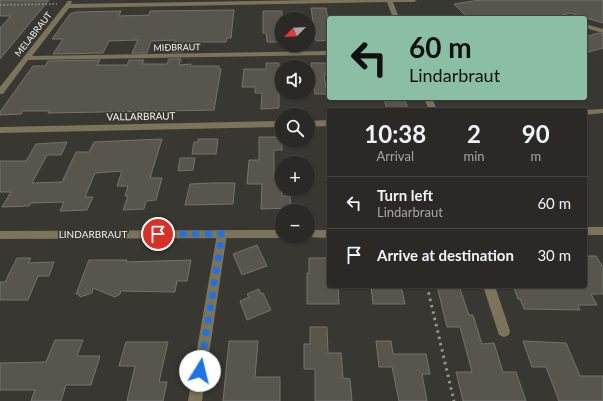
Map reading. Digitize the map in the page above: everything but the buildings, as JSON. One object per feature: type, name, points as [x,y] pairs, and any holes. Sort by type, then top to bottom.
[{"type":"street","points":[[68,3],[414,0]]},
{"type":"street","points":[[390,1],[395,16]]},
{"type":"street","name":"MELABRAUT","points":[[0,92],[68,3]]},
{"type":"street","points":[[587,26],[603,30]]},
{"type":"street","name":"MIÐBRAUT","points":[[26,58],[327,53]]},
{"type":"street","points":[[587,112],[603,111]]},
{"type":"street","points":[[315,124],[327,123]]},
{"type":"street","name":"VALLARBRAUT","points":[[0,130],[275,124]]},
{"type":"street","points":[[587,231],[603,231]]},
{"type":"street","points":[[195,401],[222,234]]},
{"type":"street","name":"LINDARBRAUT","points":[[0,235],[275,234]]},
{"type":"street","points":[[315,234],[327,234]]},
{"type":"street","points":[[490,288],[504,331]]},
{"type":"path","points":[[0,5],[68,3]]},
{"type":"path","points":[[427,288],[454,401]]},
{"type":"route","points":[[158,234],[222,234],[200,371]]}]
